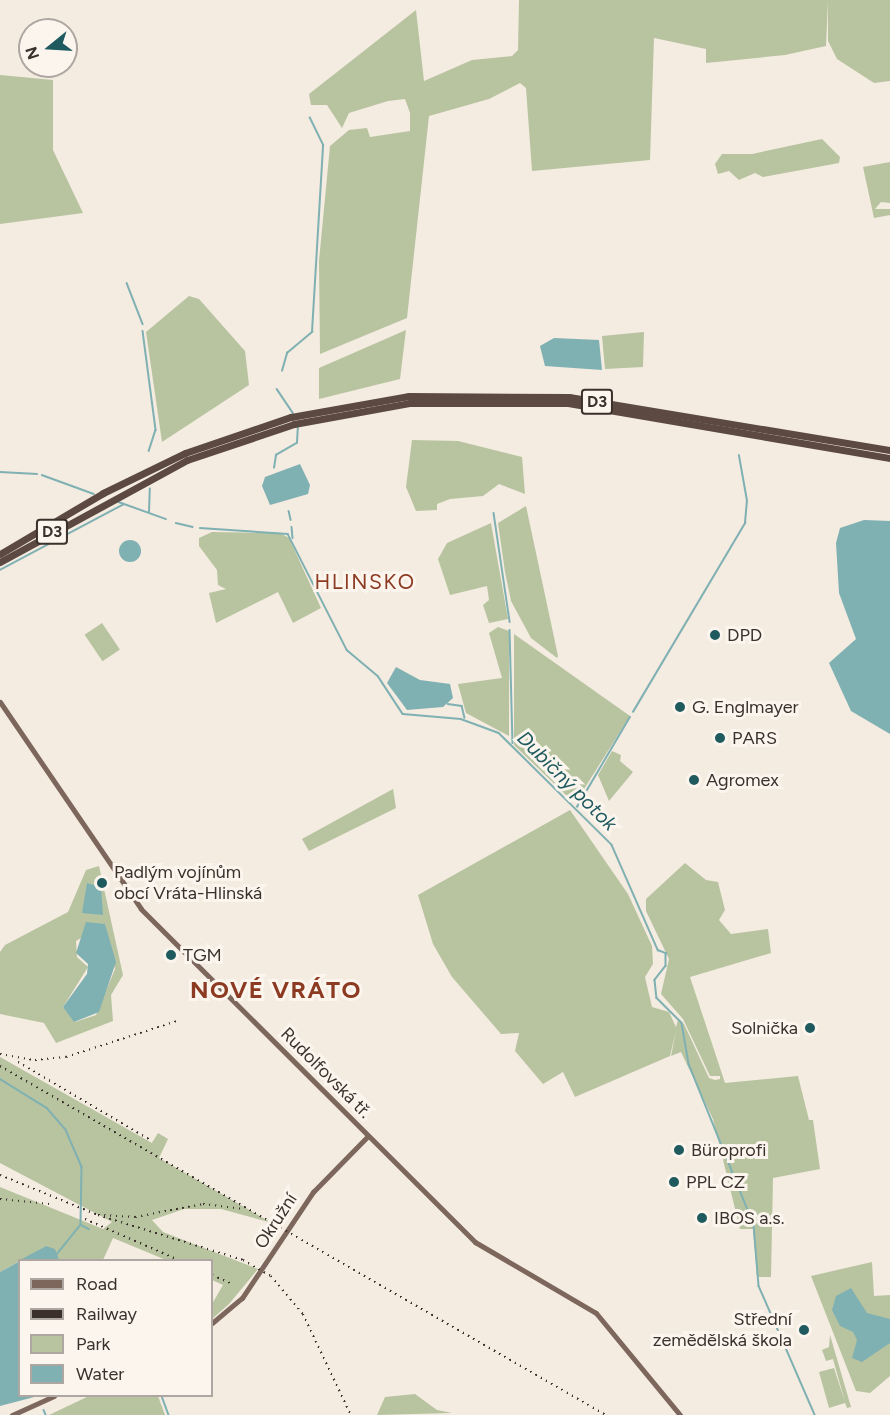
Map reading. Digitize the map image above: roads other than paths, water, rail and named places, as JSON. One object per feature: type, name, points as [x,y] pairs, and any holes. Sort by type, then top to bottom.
[{"type":"highway","name":"D3","points":[[0,554],[103,493],[185,453],[303,418],[409,396],[569,397],[890,450]]},
{"type":"highway","name":"D3","points":[[303,418],[409,403],[537,401],[890,458]]},
{"type":"highway","name":"D3","points":[[0,562],[113,496],[187,460],[292,421]]},
{"type":"main road","name":"Rudolfovská tř.","points":[[0,702],[135,902],[475,1242],[578,1299],[596,1312],[680,1415]]},
{"type":"main road","name":"Okružní","points":[[213,1322],[242,1298],[313,1192],[368,1136]]},
{"type":"main road","points":[[12,1415],[50,1397]]},
{"type":"water","points":[[554,338],[599,340],[602,370],[545,366],[540,346]]},
{"type":"water","points":[[300,464],[310,485],[308,494],[270,505],[262,486],[265,477]]},
{"type":"water","points":[[864,520],[890,521],[890,734],[851,711],[829,663],[856,639],[839,593],[836,543],[840,528]]},
{"type":"water","points":[[126,540],[134,540],[141,547],[141,555],[134,562],[126,562],[119,555],[119,547]]},
{"type":"water","points":[[396,667],[420,680],[450,684],[453,698],[443,707],[407,710],[387,683]]},
{"type":"water","points":[[87,883],[101,887],[103,915],[82,913]]},
{"type":"water","points":[[86,922],[105,924],[116,962],[99,1012],[74,1022],[63,1007],[87,974],[88,964],[76,953]]},
{"type":"water","points":[[46,1246],[55,1249],[59,1259],[22,1259]]},
{"type":"water","points":[[18,1262],[18,1397],[34,1397],[0,1406],[0,1272]]},
{"type":"water","points":[[851,1288],[867,1313],[890,1319],[890,1343],[862,1362],[852,1358],[857,1340],[853,1332],[840,1326],[832,1310],[836,1296]]},
{"type":"waterway","points":[[282,371],[287,353],[312,332],[323,145],[310,118]]},
{"type":"waterway","points":[[127,283],[143,324]]},
{"type":"waterway","points":[[143,331],[156,430],[149,451]]},
{"type":"waterway","points":[[277,389],[293,413]]},
{"type":"waterway","points":[[274,468],[276,455],[297,443],[298,426]]},
{"type":"waterway","points":[[633,712],[745,523],[747,501],[739,456]]},
{"type":"waterway","name":"Dubičný potok","points":[[0,472],[37,474]]},
{"type":"waterway","name":"Dubičný potok","points":[[42,475],[94,494]]},
{"type":"waterway","points":[[149,512],[150,489]]},
{"type":"waterway","name":"Dubičný potok","points":[[116,501],[166,519]]},
{"type":"waterway","points":[[0,570],[124,504]]},
{"type":"waterway","points":[[289,511],[291,520]]},
{"type":"waterway","points":[[494,513],[510,622]]},
{"type":"waterway","name":"Dubičný potok","points":[[176,523],[193,527]]},
{"type":"waterway","points":[[292,527],[293,538]]},
{"type":"waterway","name":"Dubičný potok","points":[[200,528],[288,534],[347,650],[378,676],[403,714],[461,719],[499,733],[612,845],[658,950],[666,953],[666,966],[655,980],[657,998],[682,1023],[689,1064],[754,1225],[759,1286],[815,1415]]},
{"type":"waterway","points":[[510,630],[513,743]]},
{"type":"waterway","points":[[448,704],[462,706],[465,718]]},
{"type":"waterway","points":[[577,807],[630,717]]},
{"type":"waterway","points":[[0,1079],[47,1108],[66,1130],[82,1167],[81,1225],[57,1255]]},
{"type":"waterway","points":[[81,1225],[89,1229]]},
{"type":"waterway","points":[[162,1397],[169,1415]]},
{"type":"waterway","points":[[44,1410],[46,1415]]},
{"type":"railway","points":[[0,1054],[35,1060],[66,1057],[177,1021]]},
{"type":"railway","points":[[18,1062],[152,1141]]},
{"type":"railway","points":[[0,1066],[606,1415]]},
{"type":"railway","points":[[0,1175],[98,1215],[135,1217],[203,1204],[242,1209]]},
{"type":"railway","points":[[0,1199],[50,1204]]},
{"type":"railway","points":[[98,1215],[243,1260],[271,1276],[303,1314],[351,1415]]},
{"type":"railway","points":[[85,1219],[177,1259]]},
{"type":"railway","points":[[213,1275],[230,1283]]},
{"type":"place","name":"DPD","points":[[715,635]]},
{"type":"place","name":"G. Englmayer","points":[[680,707]]},
{"type":"place","name":"PARS","points":[[720,738]]},
{"type":"place","name":"Agromex","points":[[694,780]]},
{"type":"place","name":"Padlým vojínům obcí Vráta-Hlinská","points":[[102,883]]},
{"type":"place","name":"TGM","points":[[171,955]]},
{"type":"place","name":"Solnička","points":[[810,1028]]},
{"type":"place","name":"Büroprofi","points":[[679,1150]]},
{"type":"place","name":"PPL CZ","points":[[674,1182]]},
{"type":"place","name":"IBOS a.s.","points":[[702,1218]]},
{"type":"place","name":"Střední zemědělská škola","points":[[804,1330]]},
{"type":"district","name":"HLINSKO","points":[[365,582]]},
{"type":"district","name":"NOVÉ VRÁTO","points":[[276,990]]}]
